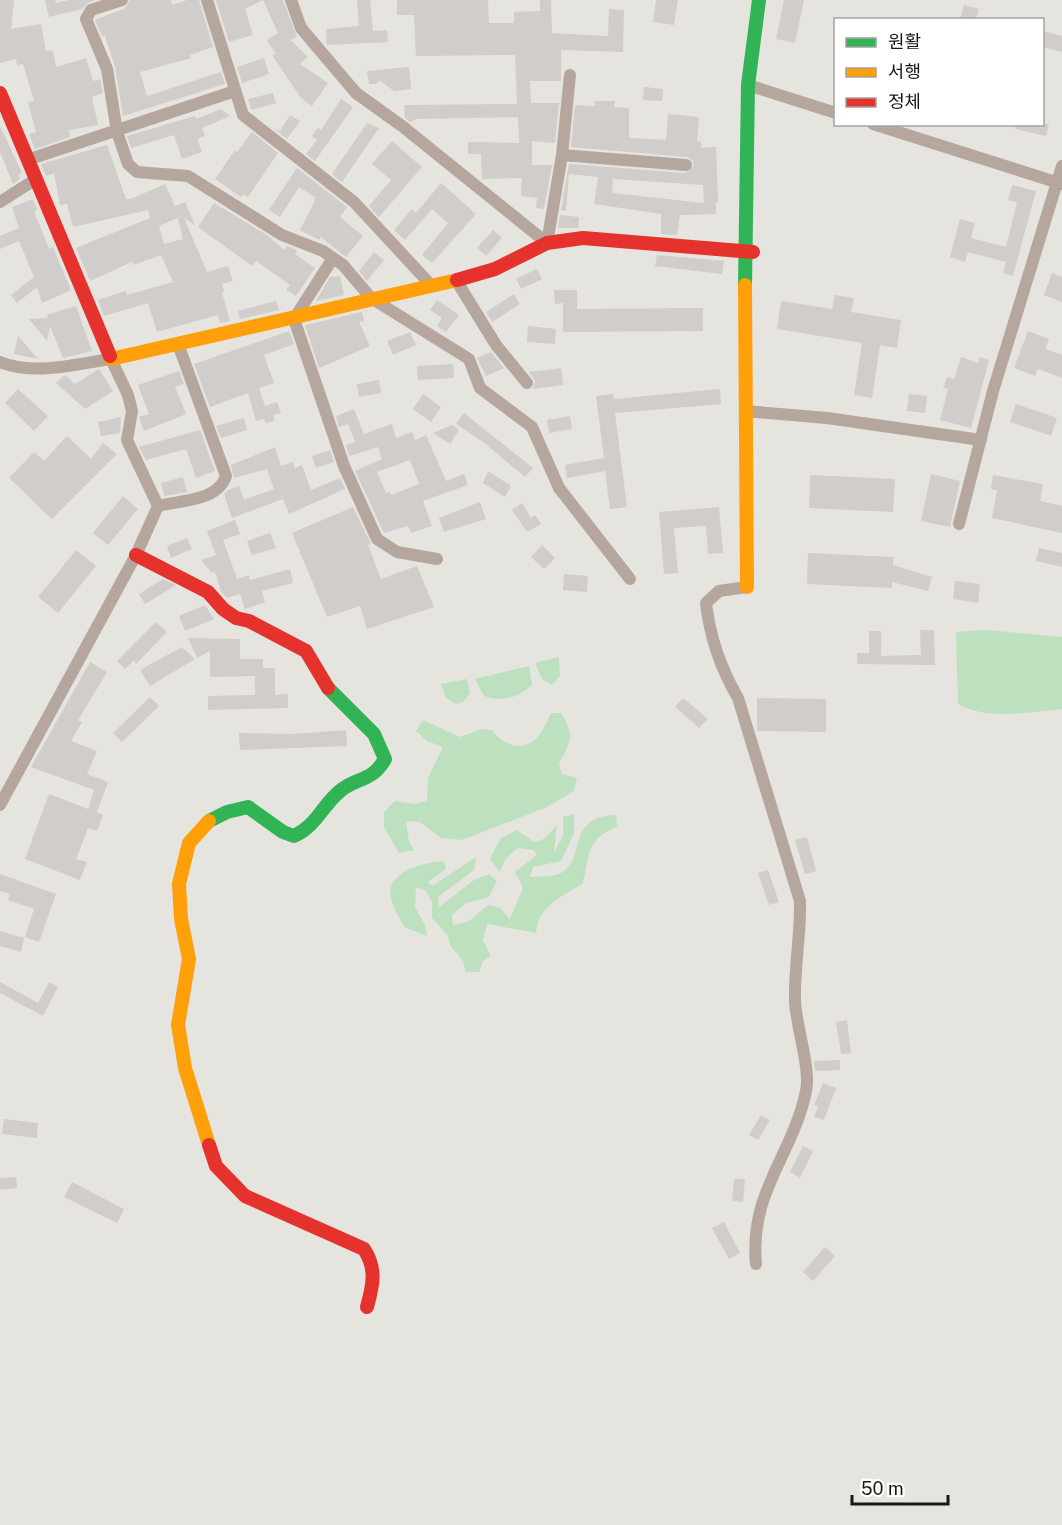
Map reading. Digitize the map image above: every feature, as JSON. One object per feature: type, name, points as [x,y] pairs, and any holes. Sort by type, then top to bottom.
[{"type":"street","points":[[122,0],[91,10],[86,19],[107,69],[117,132],[128,164],[137,172],[188,176],[282,235],[333,258],[371,298],[469,359],[480,388],[532,427],[559,488],[630,579]]},
{"type":"street","points":[[207,0],[243,115],[354,202],[430,284]]},
{"type":"street","points":[[291,0],[301,28],[356,93],[402,126],[547,243]]},
{"type":"street","points":[[756,1264],[754,1245],[758,1212],[800,1115],[807,1088],[795,1004],[795,965],[801,918],[800,901],[738,698],[722,670],[706,603],[719,591],[747,587],[745,411],[748,85],[759,0]]},
{"type":"street","points":[[547,243],[562,155],[570,75]]},
{"type":"street","points":[[748,85],[834,112]]},
{"type":"street","points":[[27,159],[117,132],[235,91]]},
{"type":"street","points":[[0,93],[128,395],[132,411],[127,440],[158,506],[136,555],[0,805]]},
{"type":"street","points":[[879,126],[1060,183]]},
{"type":"street","points":[[562,155],[686,165]]},
{"type":"street","points":[[958,524],[981,440],[1060,183],[1062,166]]},
{"type":"street","points":[[0,202],[36,179]]},
{"type":"street","points":[[0,362],[20,367],[54,368],[111,359],[294,319],[495,269],[547,243],[583,238],[753,252]]},
{"type":"street","points":[[294,319],[333,258]]},
{"type":"street","points":[[456,279],[496,345],[527,383]]},
{"type":"street","points":[[294,319],[344,466],[377,539],[397,552],[437,559]]},
{"type":"street","points":[[158,506],[215,493],[223,487],[226,476],[178,344]]},
{"type":"street","points":[[745,411],[827,418],[981,440]]},
{"type":"street","points":[[136,555],[188,579],[208,592],[223,609],[236,618],[249,621],[306,651],[333,696],[374,734],[384,752],[385,759],[379,770],[367,779],[341,790],[308,830],[294,836],[283,832],[248,807],[227,812],[204,823],[189,843],[179,884],[180,919],[189,958],[178,1025],[184,1068],[216,1166],[244,1196],[363,1249],[373,1262],[374,1282],[367,1307]]},
{"type":"green space","points":[[987,630],[1062,637],[1062,709],[995,714],[958,704],[956,632]]},
{"type":"green space","points":[[559,657],[560,676],[552,685],[542,679],[535,663]]},
{"type":"green space","points":[[529,666],[532,685],[522,693],[510,698],[497,699],[484,696],[475,679]]},
{"type":"green space","points":[[467,679],[470,693],[463,702],[456,704],[446,698],[441,684]]},
{"type":"green space","points":[[551,713],[561,713],[570,733],[569,744],[559,764],[562,774],[577,778],[574,791],[547,807],[462,840],[441,838],[420,822],[406,821],[409,842],[414,850],[399,853],[384,827],[384,812],[395,801],[415,804],[427,801],[428,778],[443,747],[427,741],[416,731],[423,720],[460,737],[482,729],[492,730],[505,742],[521,746],[536,739]]},
{"type":"green space","points":[[574,814],[574,833],[561,861],[533,867],[530,877],[556,875],[568,868],[583,831],[589,823],[600,817],[616,815],[617,827],[607,831],[595,842],[591,848],[583,883],[546,908],[538,923],[536,933],[487,924],[483,940],[491,956],[483,961],[479,972],[466,972],[463,961],[450,945],[448,936],[432,918],[432,902],[426,891],[416,887],[415,907],[425,925],[427,936],[404,927],[390,896],[392,884],[396,878],[420,865],[444,861],[446,869],[428,882],[432,886],[476,857],[474,870],[438,897],[439,907],[474,880],[489,874],[497,881],[489,897],[466,903],[452,915],[453,925],[468,922],[488,905],[500,908],[510,919],[523,888],[515,872],[537,855],[534,850],[518,848],[506,858],[500,872],[490,859],[500,839],[517,830],[534,842],[544,839],[557,825],[554,852],[563,836],[563,817]]},
{"type":"building","points":[[0,0],[14,0],[11,29],[41,24],[46,51],[53,50],[56,67],[86,58],[93,81],[100,79],[103,93],[92,97],[98,125],[69,130],[70,137],[35,149],[29,134],[36,132],[28,102],[34,101],[23,64],[17,65],[16,59],[0,63]]},
{"type":"building","points":[[45,0],[55,0],[56,3],[69,0],[95,0],[82,9],[49,17]]},
{"type":"building","points":[[130,0],[171,0],[172,5],[187,0],[199,0],[213,47],[190,55],[191,58],[140,72],[147,96],[221,72],[225,84],[123,116],[115,67],[105,36],[102,36],[95,20],[125,8]]},
{"type":"building","points":[[216,0],[263,0],[245,9],[253,35],[229,42]]},
{"type":"building","points":[[263,0],[283,0],[297,37],[291,40],[308,57],[300,64],[328,83],[312,106],[301,98],[272,55],[276,54],[267,40],[278,33]]},
{"type":"building","points":[[357,0],[370,0],[373,31],[387,30],[388,42],[327,45],[326,29],[359,26]]},
{"type":"building","points":[[397,0],[488,0],[489,23],[514,23],[514,12],[540,11],[540,0],[551,0],[552,33],[608,36],[609,9],[624,10],[623,52],[561,50],[561,81],[530,81],[531,103],[559,103],[555,143],[532,141],[532,165],[552,165],[544,209],[536,208],[537,198],[521,196],[522,178],[482,179],[481,154],[468,154],[468,142],[519,143],[518,117],[417,119],[410,122],[405,118],[404,105],[517,104],[515,55],[416,56],[414,15],[397,15]]},
{"type":"building","points":[[656,0],[678,0],[674,25],[653,22]]},
{"type":"building","points":[[784,0],[804,0],[795,43],[776,39]]},
{"type":"building","points":[[964,5],[979,9],[977,18],[961,18]]},
{"type":"building","points":[[1044,32],[1062,36],[1062,52],[1044,48]]},
{"type":"building","points":[[264,58],[269,74],[242,83],[237,67]]},
{"type":"building","points":[[409,67],[411,89],[394,91],[379,80],[376,84],[369,84],[367,71]]},
{"type":"building","points":[[644,87],[663,89],[662,101],[643,100]]},
{"type":"building","points":[[273,93],[276,103],[251,110],[248,99]]},
{"type":"building","points":[[341,99],[353,107],[315,161],[306,154],[317,140],[312,136],[318,128],[321,130]]},
{"type":"building","points":[[595,101],[615,101],[614,107],[629,108],[629,137],[631,138],[666,140],[668,114],[699,117],[697,141],[701,142],[701,148],[716,147],[718,202],[716,202],[716,214],[680,215],[677,235],[661,234],[661,214],[594,204],[598,177],[569,174],[566,211],[561,210],[569,164],[685,173],[694,166],[693,161],[687,157],[571,147],[575,105],[595,106]],"holes":[[[613,179],[703,185],[704,203],[612,193]]]},
{"type":"building","points":[[221,109],[230,116],[202,128],[205,136],[197,139],[202,152],[182,159],[174,135],[131,148],[127,136],[195,116],[196,119]]},
{"type":"building","points":[[290,115],[300,121],[287,139],[272,127],[280,131]]},
{"type":"building","points":[[367,123],[379,128],[342,182],[332,174]]},
{"type":"building","points":[[1049,124],[1046,136],[1015,129],[1015,126]]},
{"type":"building","points":[[0,126],[22,173],[18,175],[20,179],[13,184],[0,152]]},
{"type":"building","points":[[252,132],[278,153],[248,197],[243,194],[241,197],[215,179],[235,150],[237,152]]},
{"type":"building","points":[[392,141],[422,167],[379,217],[369,206],[391,180],[372,164]]},
{"type":"building","points":[[107,145],[126,199],[165,184],[175,206],[185,202],[195,225],[184,218],[207,272],[228,266],[233,281],[222,284],[224,292],[222,293],[230,321],[220,323],[218,315],[157,332],[148,303],[104,316],[98,300],[126,291],[127,295],[173,282],[161,255],[133,265],[132,262],[90,281],[76,248],[150,218],[148,210],[73,227],[67,204],[60,205],[54,173],[46,176],[41,164]],"holes":[[[182,216],[178,219],[183,239],[164,244],[159,226]]]},
{"type":"building","points":[[297,168],[347,207],[340,217],[363,236],[346,257],[321,237],[319,240],[300,230],[316,198],[299,187],[280,217],[269,210]]},
{"type":"building","points":[[441,183],[476,214],[432,263],[422,255],[448,223],[432,209],[405,240],[394,230],[412,209],[416,213]]},
{"type":"building","points":[[1012,185],[1036,191],[1013,276],[1003,273],[1006,262],[968,252],[965,262],[950,257],[960,219],[975,223],[971,238],[1006,247],[1017,202],[1008,200]]},
{"type":"building","points":[[33,199],[37,210],[34,211],[49,249],[53,247],[71,290],[42,303],[37,287],[17,303],[11,295],[34,277],[19,241],[0,249],[0,236],[19,228],[12,207]]},
{"type":"building","points":[[214,203],[267,235],[284,250],[287,246],[293,248],[297,251],[295,254],[315,268],[296,296],[286,290],[290,285],[256,261],[252,266],[198,227]]},
{"type":"building","points":[[560,215],[579,217],[578,228],[558,228]]},
{"type":"building","points":[[493,230],[502,238],[486,256],[477,248]]},
{"type":"building","points":[[374,252],[384,260],[367,281],[359,271]]},
{"type":"building","points":[[657,255],[724,261],[722,274],[655,266]]},
{"type":"building","points":[[537,269],[542,279],[521,289],[516,279]]},
{"type":"building","points":[[1052,273],[1062,277],[1062,302],[1044,295]]},
{"type":"building","points":[[340,276],[344,295],[316,301],[330,277]]},
{"type":"building","points":[[554,290],[577,290],[577,309],[703,308],[703,331],[563,332],[563,303],[555,304]]},
{"type":"building","points":[[514,294],[520,304],[492,322],[486,312]]},
{"type":"building","points":[[835,295],[854,298],[851,312],[901,320],[897,348],[880,345],[872,398],[854,395],[862,343],[777,329],[781,301],[832,309]]},
{"type":"building","points":[[437,300],[459,315],[446,332],[437,326],[442,318],[430,310]]},
{"type":"building","points":[[276,301],[279,310],[240,319],[238,311]]},
{"type":"building","points":[[76,306],[92,351],[63,358],[50,326],[47,341],[29,319],[48,318],[47,315]]},
{"type":"building","points":[[362,312],[364,321],[359,322],[370,346],[319,368],[305,325]]},
{"type":"building","points":[[528,326],[556,329],[555,344],[527,342]]},
{"type":"building","points":[[289,331],[294,344],[264,355],[274,383],[259,388],[265,406],[277,402],[281,413],[273,415],[275,421],[266,423],[264,419],[256,421],[248,393],[210,407],[194,364]]},
{"type":"building","points":[[1028,331],[1049,339],[1045,349],[1062,355],[1062,378],[1038,369],[1035,376],[1014,368]]},
{"type":"building","points":[[410,332],[416,345],[393,355],[387,341]]},
{"type":"building","points":[[18,336],[38,359],[14,354]]},
{"type":"building","points":[[491,352],[504,368],[486,376],[477,358]]},
{"type":"building","points":[[961,357],[978,363],[979,357],[989,360],[971,428],[940,420],[948,389],[943,388],[947,377],[954,379]]},
{"type":"building","points":[[453,364],[454,378],[418,380],[417,366]]},
{"type":"building","points":[[561,368],[563,385],[533,389],[535,381],[529,372]]},
{"type":"building","points":[[99,369],[113,391],[85,409],[56,383],[65,375],[75,384]]},
{"type":"building","points":[[179,371],[184,384],[175,387],[186,414],[144,431],[139,417],[149,414],[138,385]]},
{"type":"building","points":[[379,380],[381,393],[359,397],[357,384]]},
{"type":"building","points":[[18,389],[48,416],[34,431],[5,403]]},
{"type":"building","points":[[720,389],[721,404],[615,413],[627,507],[610,509],[605,471],[567,478],[565,465],[604,458],[596,396],[613,394],[614,399]]},
{"type":"building","points":[[423,394],[441,407],[431,422],[413,409]]},
{"type":"building","points":[[909,394],[927,396],[925,413],[907,411]]},
{"type":"building","points":[[1016,404],[1057,418],[1051,436],[1010,422]]},
{"type":"building","points":[[354,409],[364,434],[392,424],[396,438],[412,432],[415,440],[426,435],[446,481],[464,474],[468,485],[423,501],[432,526],[411,533],[408,526],[384,533],[355,471],[382,459],[378,447],[349,456],[346,445],[355,442],[348,424],[339,427],[336,416]],"holes":[[[410,460],[419,484],[391,495],[390,492],[386,493],[377,472]]]},
{"type":"building","points":[[464,413],[533,468],[525,477],[483,442],[456,424]]},
{"type":"building","points":[[570,416],[572,429],[549,433],[547,420]]},
{"type":"building","points":[[121,417],[120,433],[101,436],[98,422]]},
{"type":"building","points":[[244,418],[247,430],[221,438],[216,426]]},
{"type":"building","points":[[452,425],[459,430],[450,444],[433,433]]},
{"type":"building","points":[[200,430],[215,471],[196,478],[186,449],[146,460],[139,447]]},
{"type":"building","points":[[67,436],[91,459],[103,443],[117,454],[52,519],[9,478],[34,452],[44,461]]},
{"type":"building","points":[[275,447],[281,466],[293,462],[295,468],[302,465],[311,490],[340,478],[345,489],[289,514],[283,499],[232,518],[224,494],[228,490],[239,486],[244,500],[274,489],[267,469],[234,478],[231,465]]},
{"type":"building","points":[[330,450],[334,462],[316,468],[312,456]]},
{"type":"building","points":[[488,471],[511,486],[505,497],[483,483]]},
{"type":"building","points":[[931,474],[960,481],[950,527],[921,521]]},
{"type":"building","points":[[810,475],[895,479],[893,512],[809,508]]},
{"type":"building","points":[[993,475],[1043,484],[1040,501],[1062,506],[1062,533],[992,518],[997,490],[991,489]]},
{"type":"building","points":[[183,477],[187,492],[164,496],[161,483]]},
{"type":"building","points":[[123,496],[138,509],[108,545],[93,533]]},
{"type":"building","points":[[480,502],[486,519],[444,532],[439,518]]},
{"type":"building","points":[[522,503],[531,518],[535,515],[541,524],[527,532],[512,510]]},
{"type":"building","points":[[353,507],[371,544],[368,545],[381,579],[417,566],[434,607],[367,629],[360,606],[327,617],[292,533]]},
{"type":"building","points":[[719,507],[723,553],[708,554],[706,526],[674,528],[678,573],[664,574],[659,512]]},
{"type":"building","points":[[235,520],[240,534],[223,540],[237,579],[249,575],[250,580],[290,569],[293,583],[262,591],[265,602],[245,609],[240,594],[227,598],[221,591],[215,572],[212,573],[201,560],[216,555],[207,531]]},
{"type":"building","points":[[270,533],[276,548],[252,555],[247,541]]},
{"type":"building","points":[[187,538],[192,549],[171,558],[167,546]]},
{"type":"building","points":[[542,545],[555,558],[544,569],[531,557]]},
{"type":"building","points":[[1039,548],[1062,553],[1062,567],[1036,561]]},
{"type":"building","points":[[76,550],[96,566],[58,613],[38,597]]},
{"type":"building","points":[[808,553],[893,557],[893,565],[932,577],[928,591],[892,582],[892,588],[807,584]]},
{"type":"building","points":[[564,574],[588,576],[587,592],[563,590]]},
{"type":"building","points":[[163,579],[176,585],[145,604],[139,594]]},
{"type":"building","points":[[955,581],[980,584],[978,603],[953,599]]},
{"type":"building","points":[[205,605],[214,619],[185,631],[179,616]]},
{"type":"building","points":[[156,622],[167,632],[136,664],[134,660],[125,669],[117,661]]},
{"type":"building","points":[[920,630],[934,630],[935,665],[857,664],[857,653],[869,653],[869,631],[881,631],[881,656],[921,655]]},
{"type":"building","points":[[188,638],[240,639],[240,659],[263,659],[263,668],[275,668],[275,695],[288,694],[288,708],[208,710],[208,696],[255,695],[255,676],[210,677],[210,651],[197,658]]},
{"type":"building","points":[[182,647],[195,659],[150,686],[140,670]]},
{"type":"building","points":[[90,662],[107,672],[78,720],[82,722],[71,741],[97,751],[87,774],[108,782],[97,812],[103,815],[97,831],[88,828],[76,859],[87,862],[80,880],[25,859],[49,794],[88,809],[94,790],[31,767]]},
{"type":"building","points":[[150,697],[159,706],[122,742],[113,733]]},
{"type":"building","points":[[683,698],[708,719],[699,728],[675,707]]},
{"type":"building","points":[[757,698],[826,699],[826,732],[757,731]]},
{"type":"building","points":[[346,730],[347,746],[240,750],[239,733],[295,734]]},
{"type":"building","points":[[807,837],[816,871],[805,874],[795,840]]},
{"type":"building","points":[[768,870],[779,902],[769,905],[758,873]]},
{"type":"building","points":[[0,874],[56,894],[39,942],[25,937],[34,909],[8,900],[10,894],[0,891]]},
{"type":"building","points":[[0,931],[24,938],[21,952],[0,946]]},
{"type":"building","points":[[0,982],[38,1003],[49,982],[58,987],[43,1016],[0,993]]},
{"type":"building","points":[[847,1020],[851,1053],[841,1054],[836,1022]]},
{"type":"building","points":[[840,1060],[840,1070],[815,1071],[814,1061]]},
{"type":"building","points":[[823,1083],[836,1088],[824,1120],[814,1117],[818,1106],[814,1105]]},
{"type":"building","points":[[761,1115],[770,1120],[758,1140],[749,1135]]},
{"type":"building","points":[[4,1119],[38,1123],[37,1138],[2,1134]]},
{"type":"building","points":[[803,1146],[813,1151],[800,1178],[790,1172]]},
{"type":"building","points":[[16,1177],[17,1188],[0,1190],[0,1178]]},
{"type":"building","points":[[734,1179],[745,1179],[743,1202],[732,1201]]},
{"type":"building","points":[[72,1182],[124,1209],[117,1223],[64,1197]]},
{"type":"building","points":[[724,1222],[740,1253],[729,1259],[712,1228]]},
{"type":"building","points":[[825,1247],[835,1256],[813,1281],[803,1272]]},
{"type":"traffic: fast","points":[[745,285],[748,85],[759,0]]},
{"type":"traffic: fast","points":[[209,821],[227,812],[248,807],[283,832],[294,836],[308,827],[340,791],[375,772],[385,759],[374,734],[328,688]]},
{"type":"traffic: slow","points":[[110,356],[111,359],[457,280]]},
{"type":"traffic: slow","points":[[745,285],[747,587]]},
{"type":"traffic: slow","points":[[209,821],[189,843],[179,884],[181,919],[189,959],[178,1025],[185,1068],[209,1145]]},
{"type":"traffic: jam","points":[[0,93],[110,356]]},
{"type":"traffic: jam","points":[[457,280],[495,269],[547,243],[583,238],[753,252]]},
{"type":"traffic: jam","points":[[136,555],[208,592],[223,609],[236,618],[249,621],[306,651],[328,688]]},
{"type":"traffic: jam","points":[[209,1145],[216,1166],[245,1196],[364,1249],[371,1263],[373,1277],[367,1307]]}]
